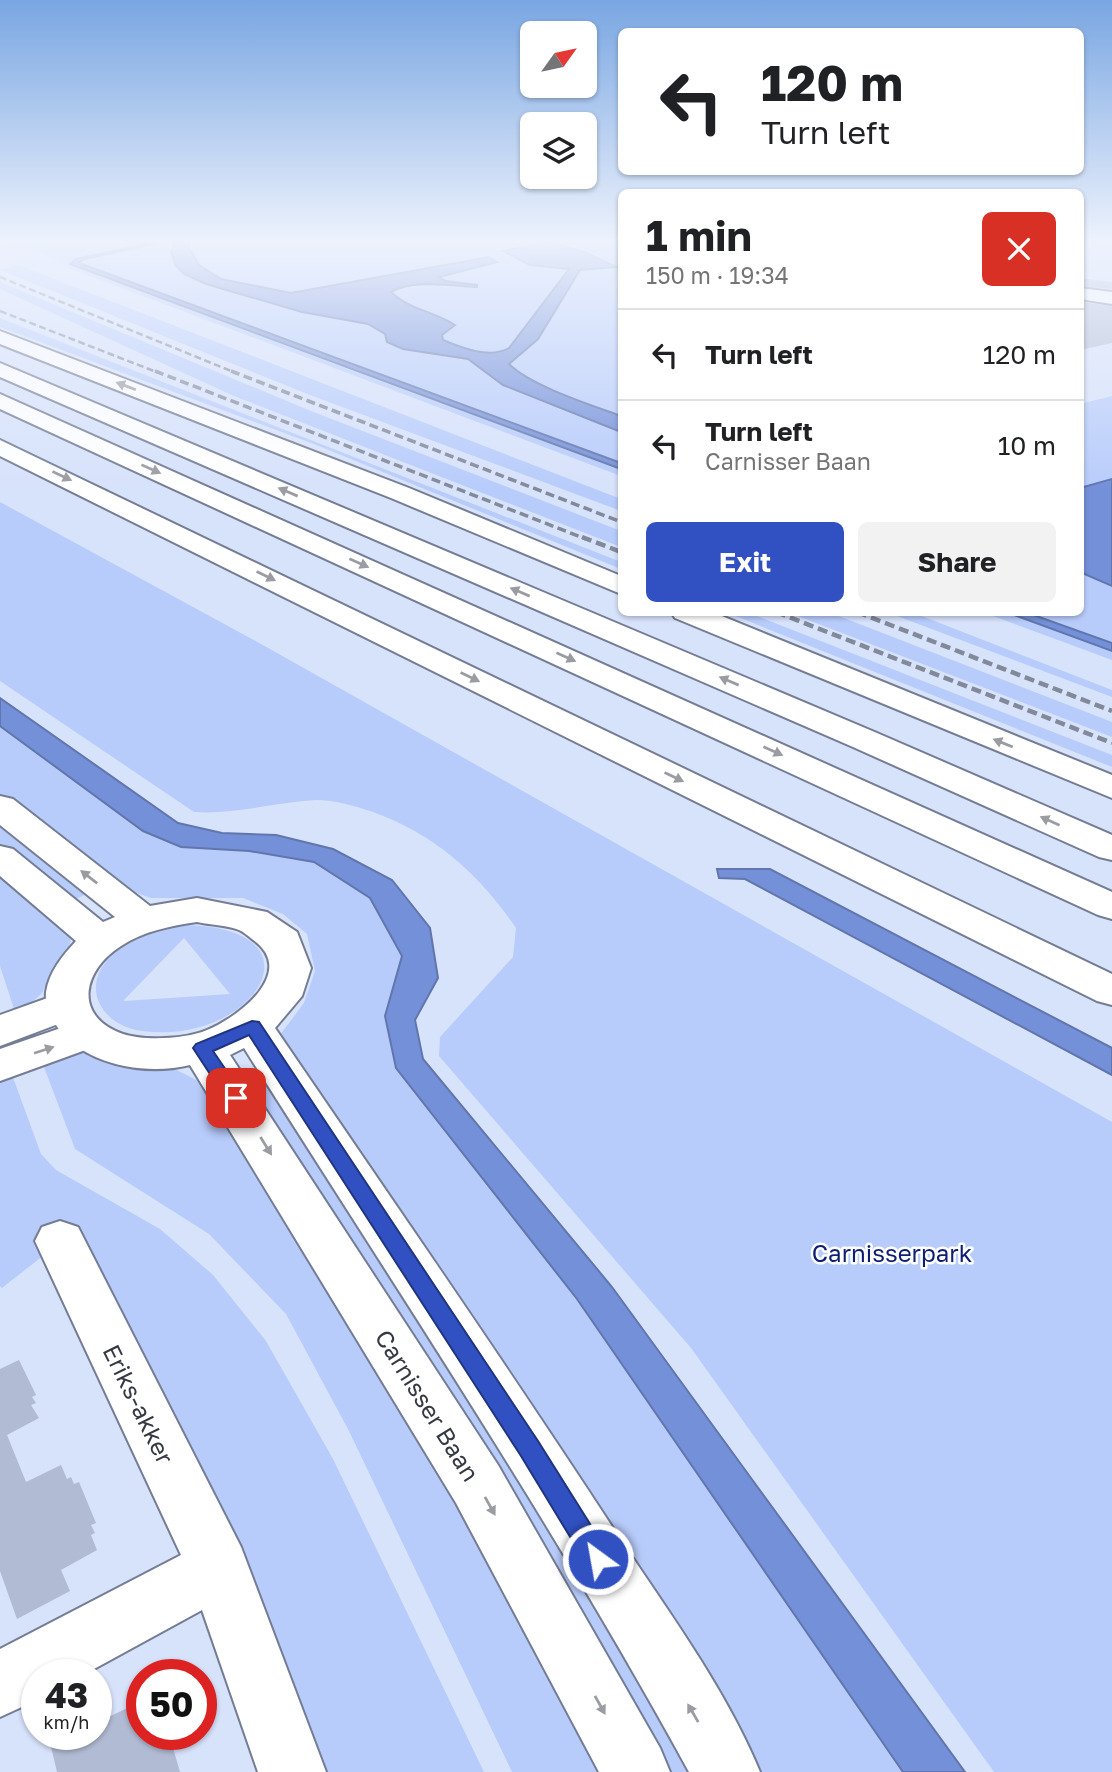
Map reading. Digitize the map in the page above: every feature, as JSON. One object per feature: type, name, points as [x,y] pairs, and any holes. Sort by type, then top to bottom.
[{"type":"main road","points":[[0,337],[400,493],[618,586]]},
{"type":"main road","points":[[0,369],[161,419],[404,511],[618,586]]},
{"type":"main road","points":[[0,369],[865,740],[1112,849]]},
{"type":"main road","points":[[0,401],[1112,907]]},
{"type":"main road","points":[[0,447],[1112,991]]},
{"type":"main road","points":[[695,616],[1112,787]]},
{"type":"main road","points":[[0,807],[143,920]]},
{"type":"main road","points":[[0,857],[101,941]]},
{"type":"main road","points":[[184,911],[223,912],[267,927],[281,940],[290,956],[291,974],[285,992],[272,1011],[252,1027],[202,1048],[169,1054],[137,1053],[109,1046],[77,1020],[67,988],[73,971],[85,955],[101,941],[143,920],[184,911]]},
{"type":"main road","points":[[0,1031],[77,1020]]},
{"type":"main road","points":[[0,1065],[77,1020]]},
{"type":"main road","points":[[252,1027],[529,1448],[681,1692],[726,1772]]},
{"type":"main road","name":"Carnisser Baan","points":[[202,1048],[477,1484],[636,1772]]},
{"type":"main road","name":"Eriks-akker","points":[[60,1241],[219,1568],[292,1772]]},
{"type":"main road","points":[[0,1684],[219,1568]]},
{"type":"green space","points":[[0,324],[14,324],[618,561],[618,568],[314,444],[0,327]]},
{"type":"green space","points":[[76,324],[101,324],[311,411],[618,530],[618,546],[234,396]]},
{"type":"green space","points":[[133,324],[169,324],[618,498],[618,510],[310,395]]},
{"type":"green space","points":[[216,324],[618,324],[618,475]]},
{"type":"green space","points":[[1112,396],[1112,643],[1036,616],[1084,616],[1084,403]]},
{"type":"green space","name":"Carnisserpark","points":[[0,502],[261,644],[1112,1122],[1112,1772],[994,1772],[691,1348],[439,1056],[440,1037],[513,957],[516,928],[471,874],[454,858],[417,832],[373,812],[345,804],[316,800],[225,812],[194,812],[0,681]]},
{"type":"green space","points":[[735,616],[757,616],[1112,755],[1112,767]]},
{"type":"green space","points":[[798,616],[839,616],[1112,722],[1112,737]]},
{"type":"green space","points":[[897,616],[922,616],[1112,690],[1112,697]]},
{"type":"green space","points":[[993,616],[1017,616],[1112,651],[1112,660]]},
{"type":"green space","points":[[0,726],[143,831],[181,847],[249,851],[314,862],[370,898],[402,956],[385,1016],[396,1068],[577,1299],[903,1772],[738,1772],[288,1060],[280,1035],[304,1003],[315,971],[307,934],[283,914],[243,898],[151,898],[119,887],[0,795]]},
{"type":"green space","points":[[0,819],[92,891],[70,902],[0,844]]},
{"type":"green space","points":[[0,866],[72,932],[69,949],[52,972],[42,993],[27,1007],[15,1012],[0,966]]},
{"type":"green space","points":[[185,925],[229,931],[255,945],[264,964],[260,985],[243,1005],[216,1021],[182,1031],[142,1031],[114,1020],[104,1011],[96,989],[104,964],[132,942],[149,934]],"holes":[[[184,938],[230,994],[124,1001]]]},
{"type":"green space","points":[[59,1052],[165,1064],[200,1082],[391,1379],[601,1772],[512,1772],[349,1431],[286,1314],[209,1234],[75,1149],[41,1059]]},
{"type":"green space","points":[[11,1072],[41,1154],[56,1170],[160,1229],[213,1275],[266,1341],[333,1459],[484,1772],[314,1772],[44,1255],[2,1288],[0,1286],[0,1076]]},
{"type":"green space","points":[[274,1082],[699,1772],[652,1772],[249,1093]]},
{"type":"shaded area","points":[[230,324],[243,324],[618,462],[618,468]]},
{"type":"shaded area","points":[[368,324],[452,324],[455,325],[442,335],[443,340],[467,349],[493,353],[509,348],[527,324],[547,324],[538,339],[509,364],[546,387],[618,415],[618,431],[503,385],[468,359],[403,349],[387,342],[385,334]]},
{"type":"shaded area","points":[[1112,479],[1112,586],[1084,574],[1084,487]]},
{"type":"shaded area","points":[[1017,616],[1036,616],[1112,643],[1112,651]]},
{"type":"shaded area","points":[[0,698],[178,823],[222,833],[276,835],[333,849],[392,880],[430,928],[438,978],[415,1020],[423,1059],[612,1287],[965,1772],[903,1772],[577,1299],[396,1068],[385,1016],[402,956],[370,898],[314,862],[249,851],[181,847],[143,831],[0,726]]},
{"type":"shaded area","points":[[717,869],[770,869],[1112,1048],[1112,1075],[745,879],[719,878]]},
{"type":"building","points":[[1084,324],[1112,324],[1112,343],[1084,349]]},
{"type":"building","points":[[19,1360],[36,1395],[32,1397],[36,1403],[31,1405],[39,1418],[7,1435],[26,1482],[61,1465],[67,1479],[71,1477],[74,1484],[79,1482],[96,1523],[91,1525],[95,1533],[91,1535],[97,1550],[61,1570],[70,1591],[17,1619],[0,1571],[0,1369]]},
{"type":"building","points":[[126,1709],[126,1750],[174,1750],[180,1772],[57,1772],[52,1750],[112,1750],[112,1715]]},
{"type":"railway","points":[[33,324],[159,373]]},
{"type":"railway","points":[[115,324],[233,372]]},
{"type":"railway","points":[[155,371],[586,539]]},
{"type":"railway","points":[[233,372],[618,521]]},
{"type":"railway","points":[[582,537],[618,551]]},
{"type":"railway","points":[[786,616],[1112,743]]},
{"type":"railway","points":[[867,616],[1112,711]]},
{"type":"route","points":[[236,1098],[202,1048],[229,1039],[252,1027],[529,1448],[598,1559]]}]
